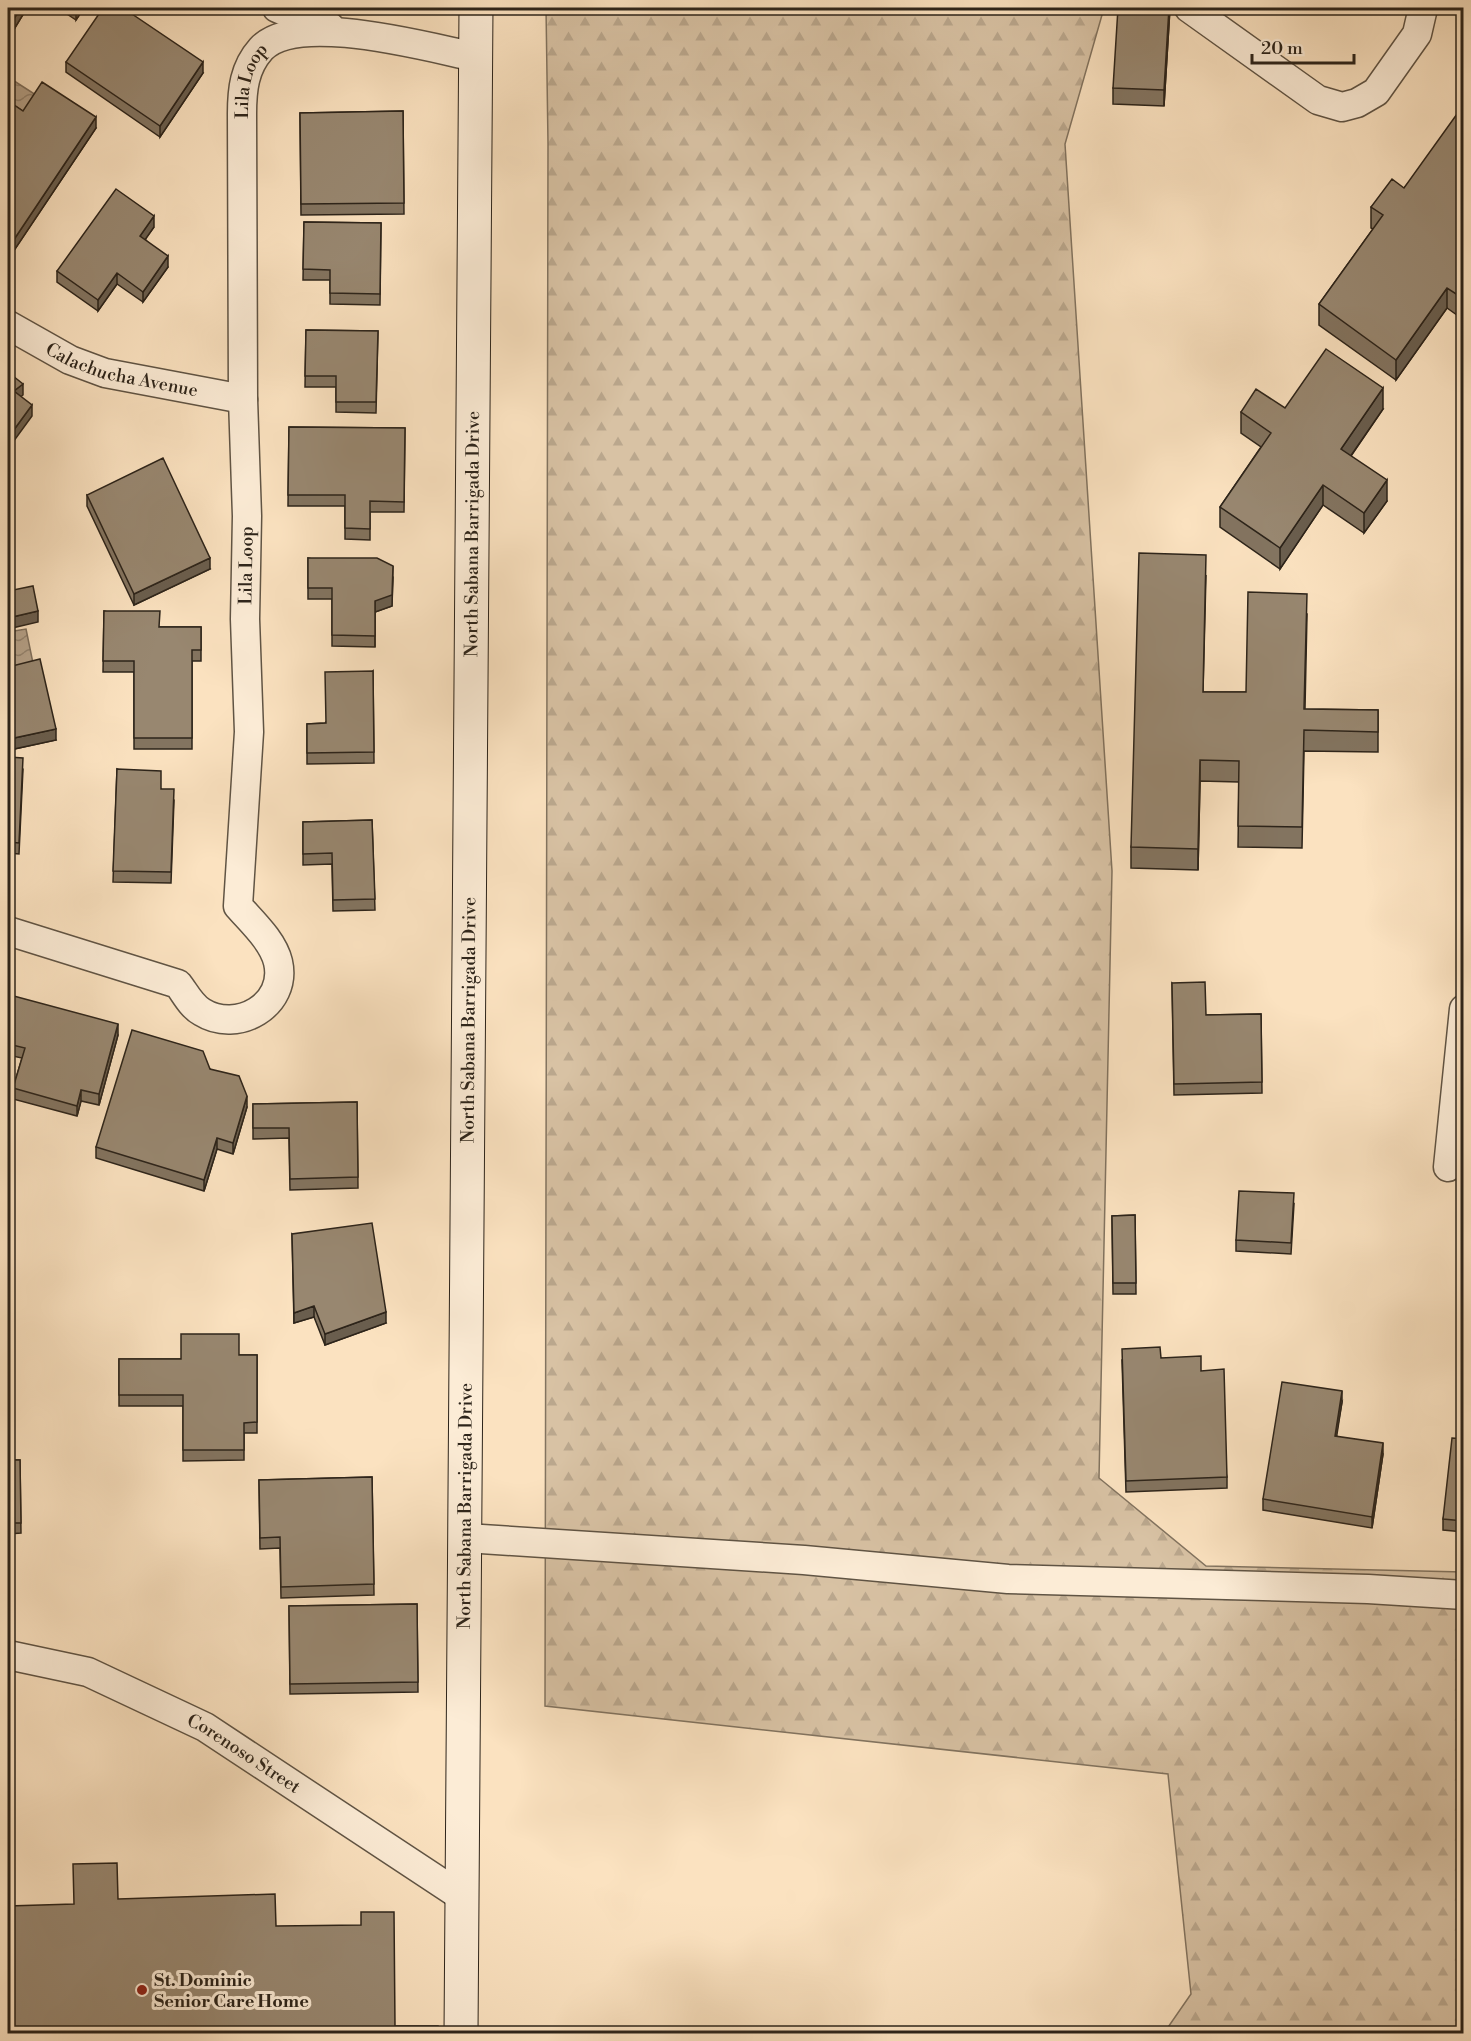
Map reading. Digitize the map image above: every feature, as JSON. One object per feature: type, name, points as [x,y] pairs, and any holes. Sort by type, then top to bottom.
[{"type":"main road","name":"North Sabana Barrigada Drive","points":[[461,2034],[476,8]]},
{"type":"street","points":[[277,8],[312,23],[361,34]]},
{"type":"street","points":[[1189,8],[1318,100],[1342,106],[1357,103],[1376,92],[1417,34],[1423,8]]},
{"type":"street","name":"Lila Loop","points":[[8,931],[178,984],[194,1006],[213,1017],[236,1021],[246,1018],[264,1005],[273,994],[279,977],[276,955],[238,906],[249,732],[243,399],[242,114],[246,73],[262,49],[283,38],[319,31],[361,34],[476,57]]},
{"type":"street","name":"Calachucha Avenue","points":[[8,325],[70,360],[105,373],[243,399]]},
{"type":"street","points":[[1448,1167],[1464,1010]]},
{"type":"street","points":[[466,1538],[804,1560],[1008,1579],[1368,1589],[1464,1595]]},
{"type":"street","name":"Corenoso Street","points":[[8,1655],[88,1672],[205,1727],[461,1896]]},
{"type":"green space","points":[[546,8],[1104,8],[1065,144],[1112,871],[1099,1478],[1206,1566],[1463,1572],[1463,2033],[1164,2033],[1191,1994],[1168,1774],[545,1706],[548,143]]},
{"type":"water","points":[[8,77],[36,95],[22,117],[8,107]]},
{"type":"water","points":[[26,629],[34,668],[9,673],[8,632]]},
{"type":"building","points":[[8,8],[21,8],[13,20],[8,17]]},
{"type":"building","points":[[103,8],[123,8],[203,62],[160,126],[66,62]]},
{"type":"building","points":[[1118,8],[1169,8],[1164,90],[1113,88]]},
{"type":"building","points":[[42,82],[96,117],[13,241],[8,238],[8,101],[23,111]]},
{"type":"building","points":[[403,111],[404,203],[301,204],[300,113]]},
{"type":"building","points":[[1457,114],[1464,118],[1464,299],[1447,288],[1396,360],[1319,304],[1383,215],[1371,207],[1392,179],[1404,188]]},
{"type":"building","points":[[116,189],[154,216],[140,236],[168,256],[143,292],[117,273],[98,300],[57,271]]},
{"type":"building","points":[[304,222],[381,223],[380,294],[330,293],[330,270],[303,269]]},
{"type":"building","points":[[306,330],[378,331],[376,402],[336,402],[336,376],[305,376]]},
{"type":"building","points":[[1326,349],[1383,388],[1341,449],[1387,480],[1364,513],[1323,485],[1280,548],[1220,507],[1271,433],[1241,412],[1256,389],[1285,408]]},
{"type":"building","points":[[8,372],[23,384],[14,391],[32,405],[8,438]]},
{"type":"building","points":[[289,427],[405,428],[404,502],[370,501],[370,529],[345,528],[345,495],[288,495]]},
{"type":"building","points":[[163,458],[210,558],[134,594],[87,495]]},
{"type":"building","points":[[1139,553],[1206,555],[1203,692],[1246,692],[1248,592],[1307,594],[1304,709],[1378,710],[1378,732],[1304,730],[1302,827],[1238,826],[1239,761],[1200,760],[1198,849],[1131,847]]},
{"type":"building","points":[[308,558],[377,558],[393,566],[392,595],[375,601],[375,636],[332,635],[332,588],[308,588]]},
{"type":"building","points":[[33,586],[38,611],[8,618],[8,591]]},
{"type":"building","points":[[104,611],[160,611],[159,627],[201,627],[201,650],[192,650],[192,738],[134,738],[134,661],[103,661]]},
{"type":"building","points":[[40,659],[56,729],[14,738],[10,719],[8,719],[8,667]]},
{"type":"building","points":[[373,671],[374,752],[307,753],[307,724],[326,723],[325,672]]},
{"type":"building","points":[[8,757],[23,758],[19,843],[8,842]]},
{"type":"building","points":[[117,769],[161,771],[161,789],[174,789],[171,872],[113,871]]},
{"type":"building","points":[[372,820],[375,899],[333,900],[332,853],[303,854],[303,822]]},
{"type":"building","points":[[1205,982],[1206,1015],[1261,1014],[1262,1082],[1174,1084],[1172,983]]},
{"type":"building","points":[[10,995],[118,1024],[99,1094],[81,1090],[77,1106],[13,1088],[25,1048],[8,1044]]},
{"type":"building","points":[[132,1030],[203,1051],[210,1069],[239,1076],[247,1096],[233,1143],[217,1138],[204,1180],[96,1147]]},
{"type":"building","points":[[357,1102],[358,1177],[290,1179],[289,1128],[253,1128],[253,1104]]},
{"type":"building","points":[[1239,1191],[1294,1193],[1291,1243],[1236,1240]]},
{"type":"building","points":[[1135,1215],[1136,1283],[1113,1283],[1112,1216]]},
{"type":"building","points":[[372,1223],[386,1312],[325,1334],[314,1306],[294,1313],[292,1234]]},
{"type":"building","points":[[181,1334],[239,1334],[239,1355],[257,1355],[257,1422],[244,1423],[244,1450],[183,1450],[183,1395],[119,1395],[119,1359],[181,1359]]},
{"type":"building","points":[[1160,1347],[1161,1358],[1201,1356],[1201,1371],[1224,1369],[1227,1477],[1126,1481],[1122,1349]]},
{"type":"building","points":[[1282,1382],[1342,1391],[1335,1436],[1383,1443],[1372,1517],[1263,1499]]},
{"type":"building","points":[[1452,1438],[1464,1439],[1464,1521],[1443,1519]]},
{"type":"building","points":[[8,1460],[20,1460],[21,1523],[8,1523]]},
{"type":"building","points":[[372,1477],[374,1584],[281,1587],[280,1537],[260,1538],[259,1480]]},
{"type":"building","points":[[417,1604],[418,1682],[290,1684],[289,1606]]},
{"type":"building","name":"St. Dominic Senior Care Home","points":[[117,1863],[118,1899],[275,1894],[276,1926],[361,1925],[361,1912],[394,1912],[395,2026],[438,2026],[438,2034],[8,2034],[8,1906],[74,1904],[73,1864]]},
{"type":"place","name":"St. Dominic Senior Care Home","points":[[142,1990]]}]
